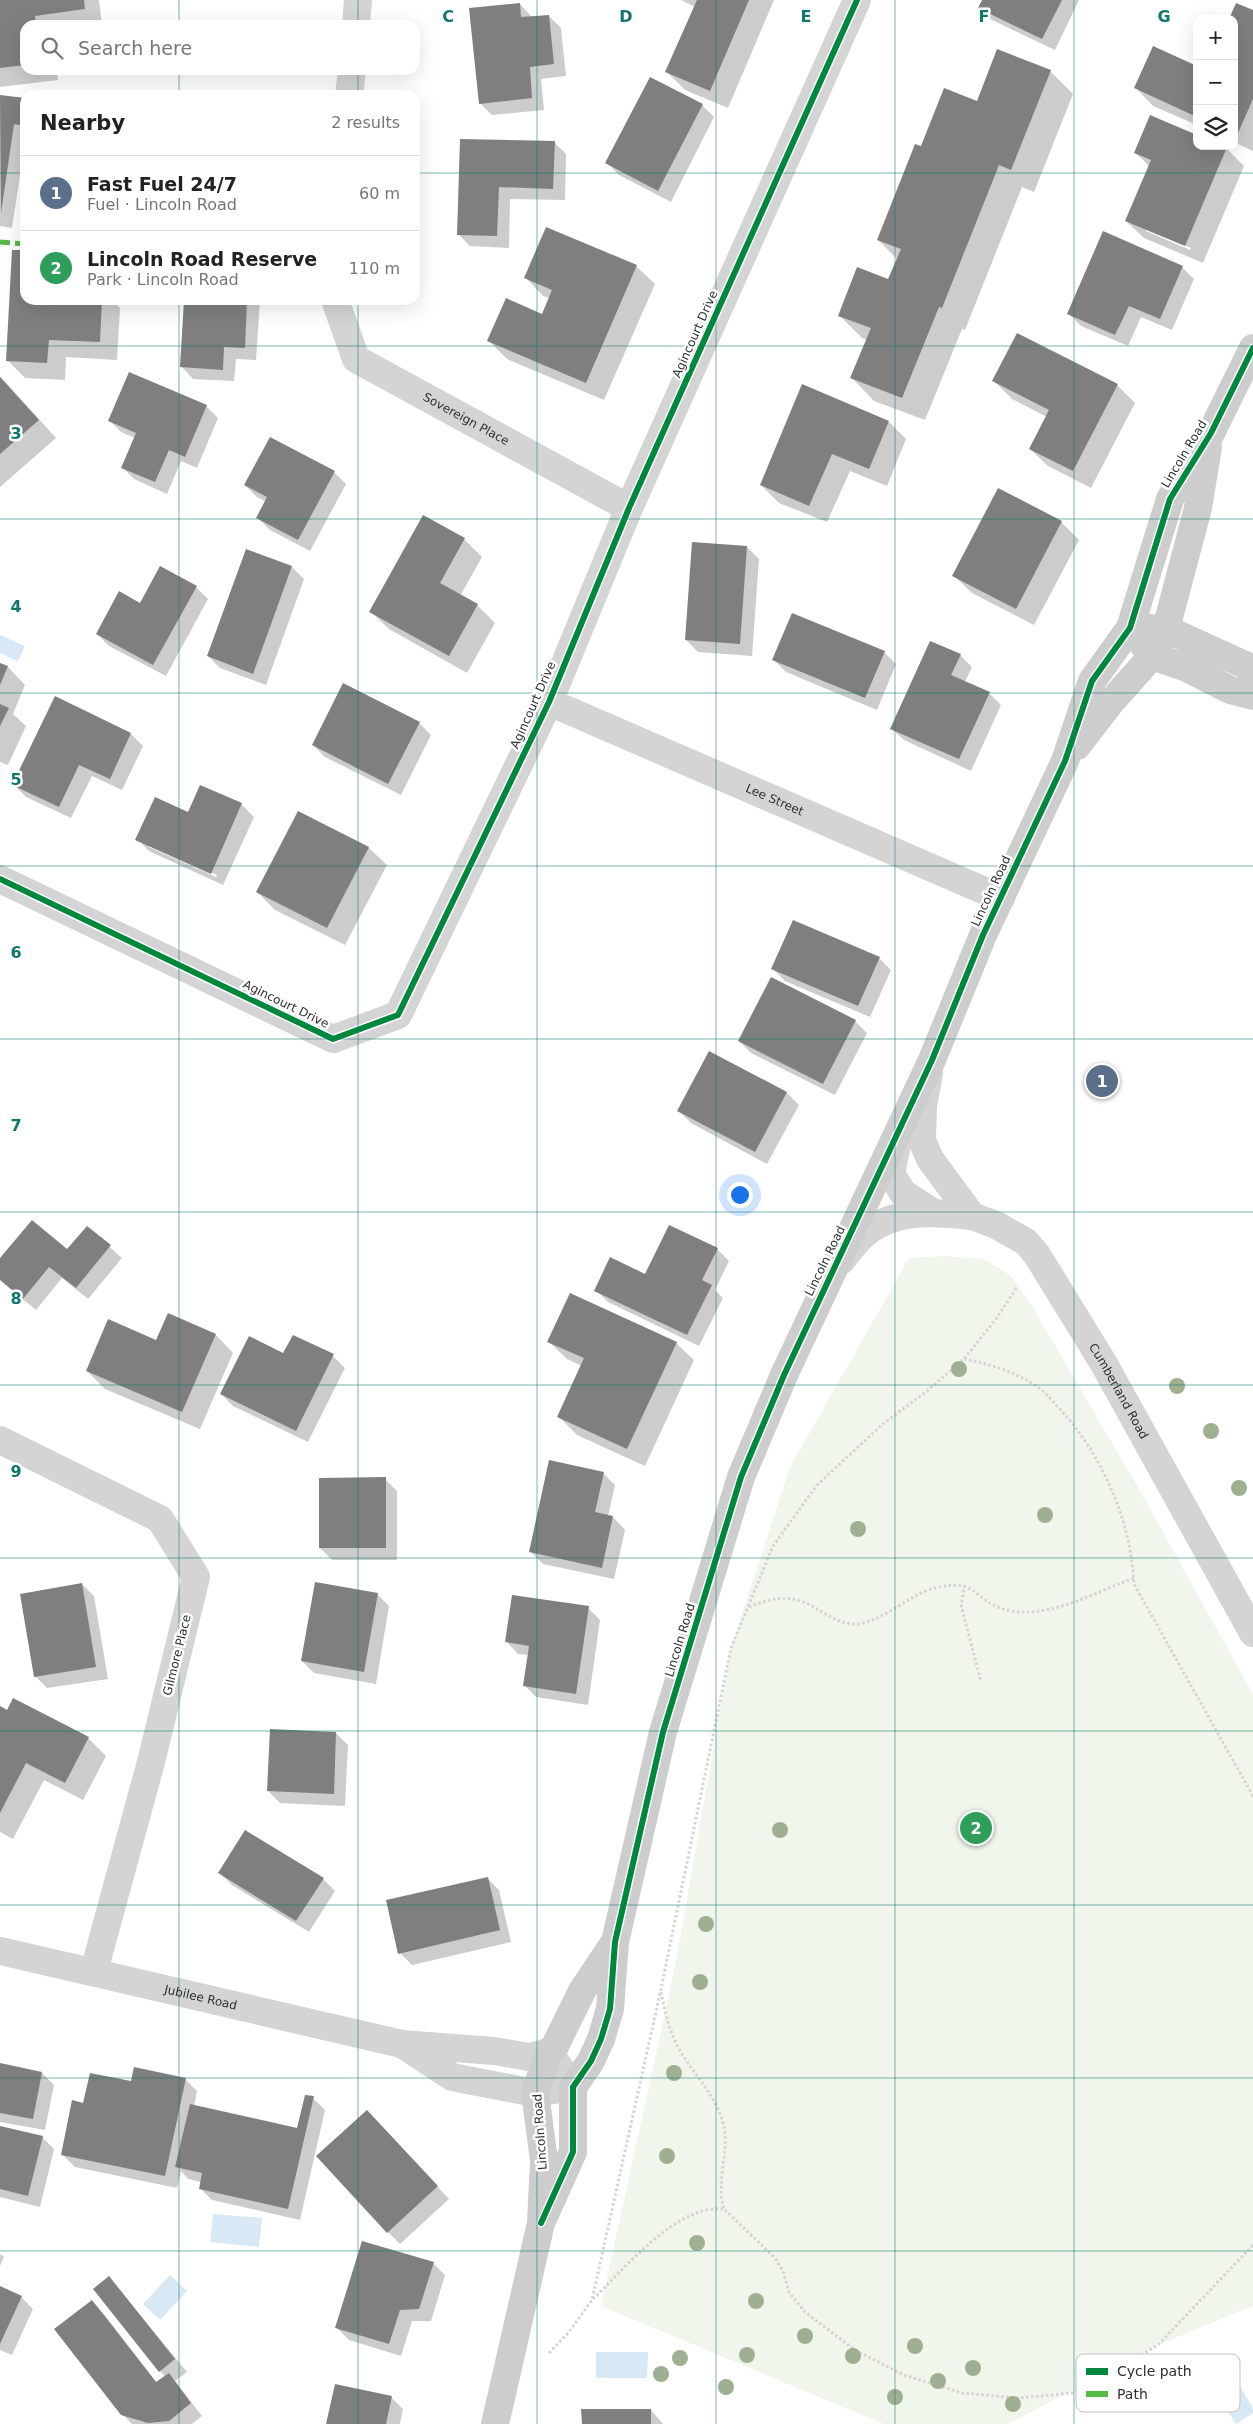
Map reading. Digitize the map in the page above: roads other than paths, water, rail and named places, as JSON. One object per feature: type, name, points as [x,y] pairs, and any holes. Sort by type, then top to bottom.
[{"type":"street","points":[[356,20],[358,0]]},
{"type":"street","name":"Agincourt Drive","points":[[0,879],[333,1039],[398,1015],[549,702],[629,508],[857,0]]},
{"type":"street","points":[[350,90],[351,75]]},
{"type":"street","name":"Sovereign Place","points":[[337,305],[356,359],[629,508]]},
{"type":"street","name":"Lincoln Road","points":[[541,2223],[573,2152],[573,2088],[591,2061],[604,2031],[610,2009],[614,1942],[663,1732],[741,1477],[784,1375],[932,1060],[983,935],[1065,761],[1092,681],[1130,628],[1170,500],[1211,433],[1253,348]]},
{"type":"street","name":"Lincoln Road","points":[[1065,761],[1111,702],[1152,656],[1166,629],[1198,508],[1211,433]]},
{"type":"street","points":[[1130,628],[1166,629],[1244,665],[1253,673]]},
{"type":"street","points":[[1130,628],[1152,656],[1187,668],[1230,690],[1253,696]]},
{"type":"street","name":"Lee Street","points":[[549,702],[1001,898]]},
{"type":"street","points":[[932,1060],[923,1106],[922,1140],[930,1159],[972,1216]]},
{"type":"street","points":[[899,1129],[891,1174],[903,1193],[931,1211]]},
{"type":"street","points":[[869,1197],[891,1174],[902,1170],[920,1172],[947,1184]]},
{"type":"street","points":[[833,1270],[862,1236],[906,1214],[931,1211]]},
{"type":"street","name":"Cumberland Road","points":[[931,1211],[972,1216],[996,1225],[1026,1242],[1038,1255],[1104,1364],[1253,1633]]},
{"type":"street","name":"Gilmore Place","points":[[0,1440],[160,1519],[196,1577],[151,1762],[94,1972]]},
{"type":"street","name":"Lincoln Road","points":[[495,2424],[541,2223],[544,2160],[535,2093],[549,2052],[555,2046],[582,1991],[614,1942]]},
{"type":"street","name":"Jubilee Road","points":[[0,1951],[402,2044],[494,2050],[529,2057],[549,2052]]},
{"type":"street","name":"Jubilee Road","points":[[402,2044],[452,2078],[535,2093],[573,2088]]},
{"type":"street","points":[[549,2052],[573,2088]]},
{"type":"water","points":[[0,635],[25,646],[18,661],[0,653]]},
{"type":"water","points":[[213,2214],[262,2218],[259,2247],[210,2242]]},
{"type":"water","points":[[170,2275],[187,2291],[160,2320],[143,2304]]},
{"type":"water","points":[[596,2352],[648,2352],[647,2378],[596,2378]]},
{"type":"water","points":[[1240,2386],[1253,2408],[1253,2413],[1236,2424],[1228,2412],[1240,2412]]},
{"type":"place","name":"Fast Fuel 24/7","points":[[1102,1081]]},
{"type":"place","name":"Lincoln Road Reserve","points":[[976,1828]]}]
